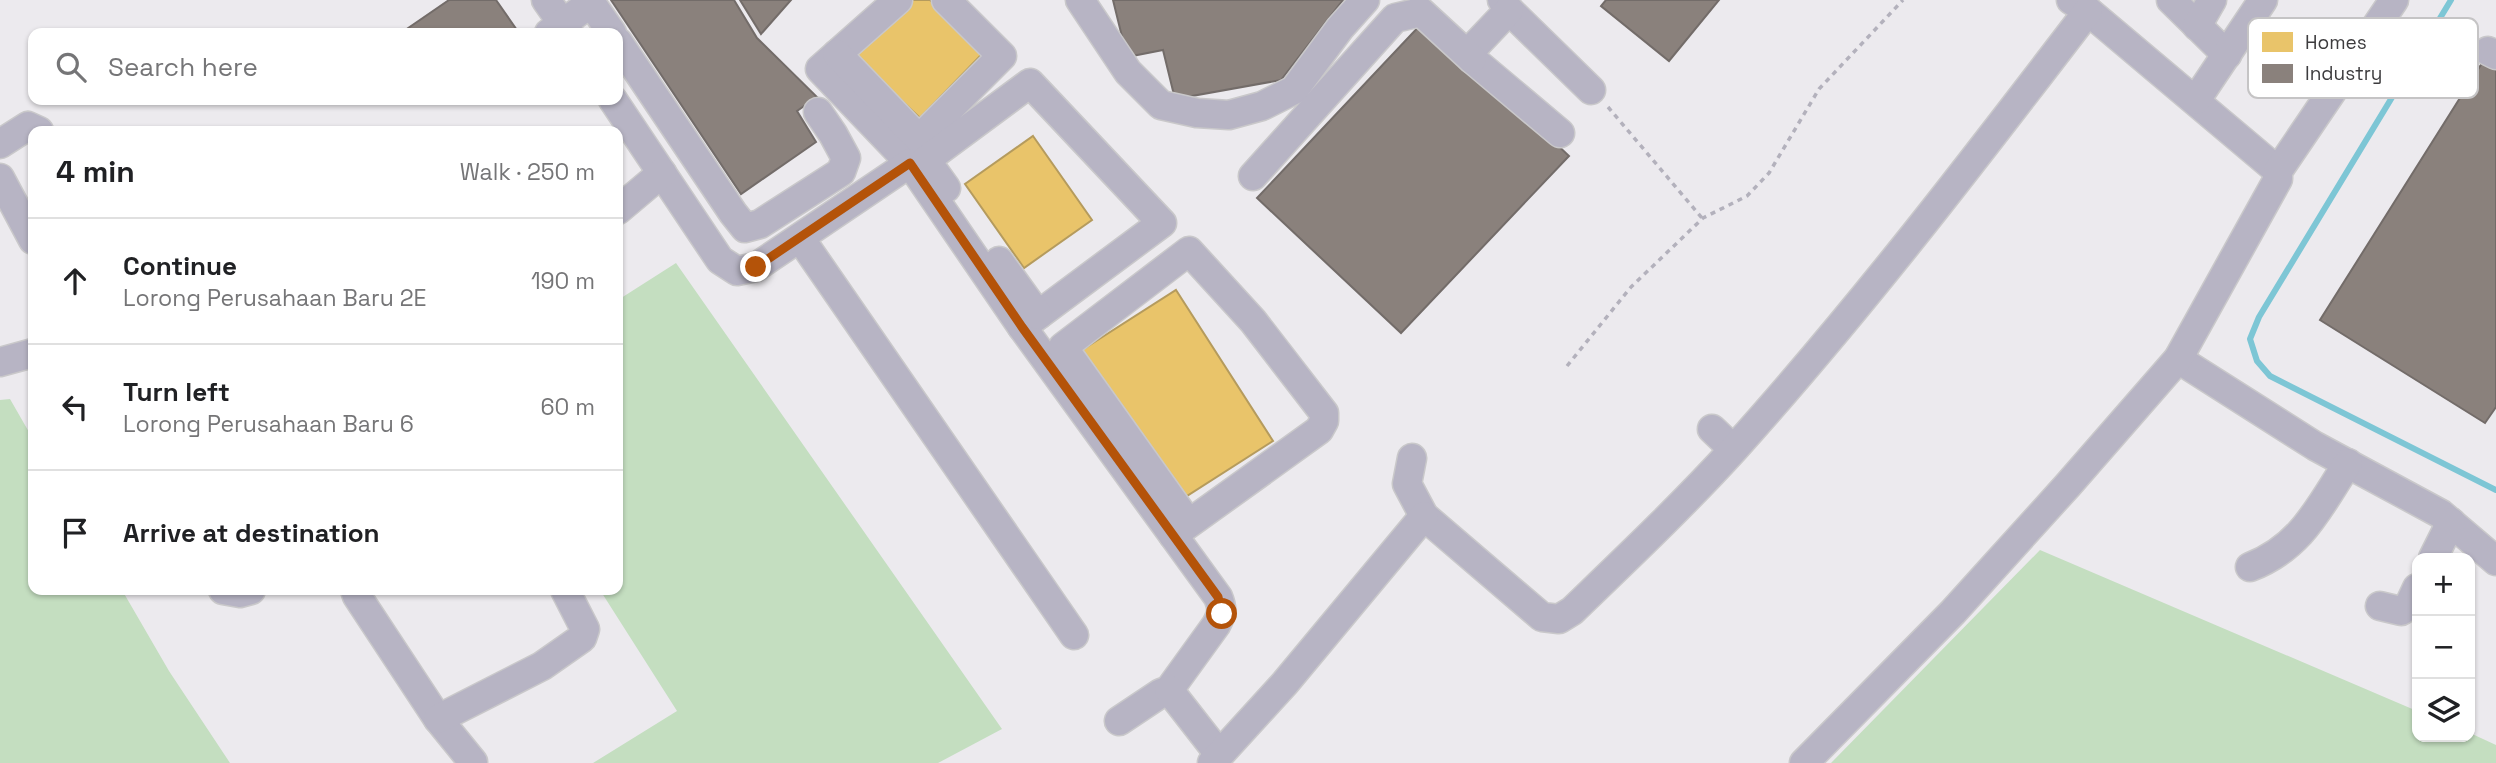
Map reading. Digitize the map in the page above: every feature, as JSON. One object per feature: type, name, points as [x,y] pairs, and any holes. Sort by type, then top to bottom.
[{"type":"street","points":[[546,0],[559,28]]},
{"type":"street","points":[[828,62],[898,0]]},
{"type":"street","points":[[828,62],[919,139],[1002,55],[946,0]]},
{"type":"street","points":[[1080,0],[1128,72],[1161,105],[1197,113],[1230,114],[1262,106],[1294,90],[1340,28],[1365,0]]},
{"type":"street","points":[[2171,0],[2227,55]]},
{"type":"street","points":[[2197,26],[2212,0]]},
{"type":"street","points":[[2251,18],[2263,0]]},
{"type":"street","points":[[2382,18],[2394,0]]},
{"type":"street","points":[[562,28],[590,2],[608,28]]},
{"type":"street","points":[[1472,59],[1472,49],[1506,5],[1591,90]]},
{"type":"street","points":[[1412,458],[1407,484],[1424,516],[1542,617],[1559,619],[1572,611],[1733,449],[1916,236],[2080,6],[2278,171]]},
{"type":"street","points":[[1253,176],[1395,18],[1421,12],[1560,133]]},
{"type":"street","points":[[2196,100],[2248,23]]},
{"type":"street","points":[[623,49],[745,228],[760,224],[841,172],[846,158],[818,112]]},
{"type":"street","points":[[828,62],[910,163],[1030,321],[1181,530]]},
{"type":"street","points":[[1030,83],[1162,223],[1030,321],[926,160],[1030,83]]},
{"type":"street","points":[[1804,763],[1962,602],[2178,359],[2278,179],[2278,171],[2328,98]]},
{"type":"street","points":[[616,105],[720,260],[737,271],[756,267],[910,163]]},
{"type":"street","points":[[0,144],[28,126]]},
{"type":"street","points":[[623,206],[662,173]]},
{"type":"street","points":[[0,178],[28,231]]},
{"type":"street","points":[[800,238],[1074,635]]},
{"type":"street","points":[[1119,721],[1169,690],[1222,614],[1218,597],[1181,530],[1063,347],[1189,250],[1253,321],[1324,413],[1324,421],[1319,430],[1181,530]]},
{"type":"street","points":[[0,362],[28,354]]},
{"type":"street","points":[[2178,359],[2278,423],[2441,513],[2496,561]]},
{"type":"street","points":[[1712,429],[1733,449]]},
{"type":"street","points":[[2250,567],[2281,552],[2296,540],[2348,463]]},
{"type":"street","points":[[1169,690],[1215,758],[1285,683],[1424,516]]},
{"type":"street","points":[[2436,553],[2451,522]]},
{"type":"street","points":[[357,595],[438,719],[473,762]]},
{"type":"street","points":[[438,719],[542,666],[582,638],[585,629],[568,595]]},
{"type":"street","points":[[2380,606],[2401,611],[2409,606],[2412,599]]},
{"type":"path","points":[[1567,366],[1631,287],[1703,218],[1747,196],[1769,173],[1819,89],[1903,0]]},
{"type":"path","points":[[1591,90],[1703,218]]},
{"type":"green space","points":[[676,263],[1002,729],[938,763],[593,763],[677,711],[603,595],[623,595],[623,297]]},
{"type":"green space","points":[[10,399],[28,430],[28,595],[125,595],[169,671],[230,763],[0,763],[0,400]]},
{"type":"green space","points":[[2040,550],[2412,709],[2412,742],[2475,742],[2475,735],[2496,745],[2496,763],[1831,763]]},
{"type":"building: Homes","points":[[906,0],[930,0],[984,52],[920,118],[853,55]]},
{"type":"building: Homes","points":[[1033,136],[1092,220],[1024,268],[965,184]]},
{"type":"building: Homes","points":[[1176,290],[1273,441],[1179,501],[1082,350]]},
{"type":"building: Industry","points":[[449,0],[496,0],[516,28],[408,28]]},
{"type":"building: Industry","points":[[611,0],[734,0],[757,38],[817,97],[797,111],[816,142],[741,194]]},
{"type":"building: Industry","points":[[740,0],[791,0],[761,34]]},
{"type":"building: Industry","points":[[1113,0],[1343,0],[1281,80],[1175,99],[1163,50],[1127,57]]},
{"type":"building: Industry","points":[[1606,0],[1719,0],[1669,61],[1601,6]]},
{"type":"building: Industry","points":[[1425,20],[1569,156],[1401,333],[1257,198]]},
{"type":"building: Industry","points":[[2489,52],[2496,57],[2496,407],[2485,423],[2320,320],[2460,98],[2478,98],[2478,69]]},
{"type":"waterway","points":[[2440,18],[2451,0]]},
{"type":"waterway","points":[[2392,98],[2259,317],[2250,339],[2257,361],[2270,376],[2496,490]]},
{"type":"route","points":[[756,267],[910,163],[1022,327],[1218,597],[1222,614]]}]
